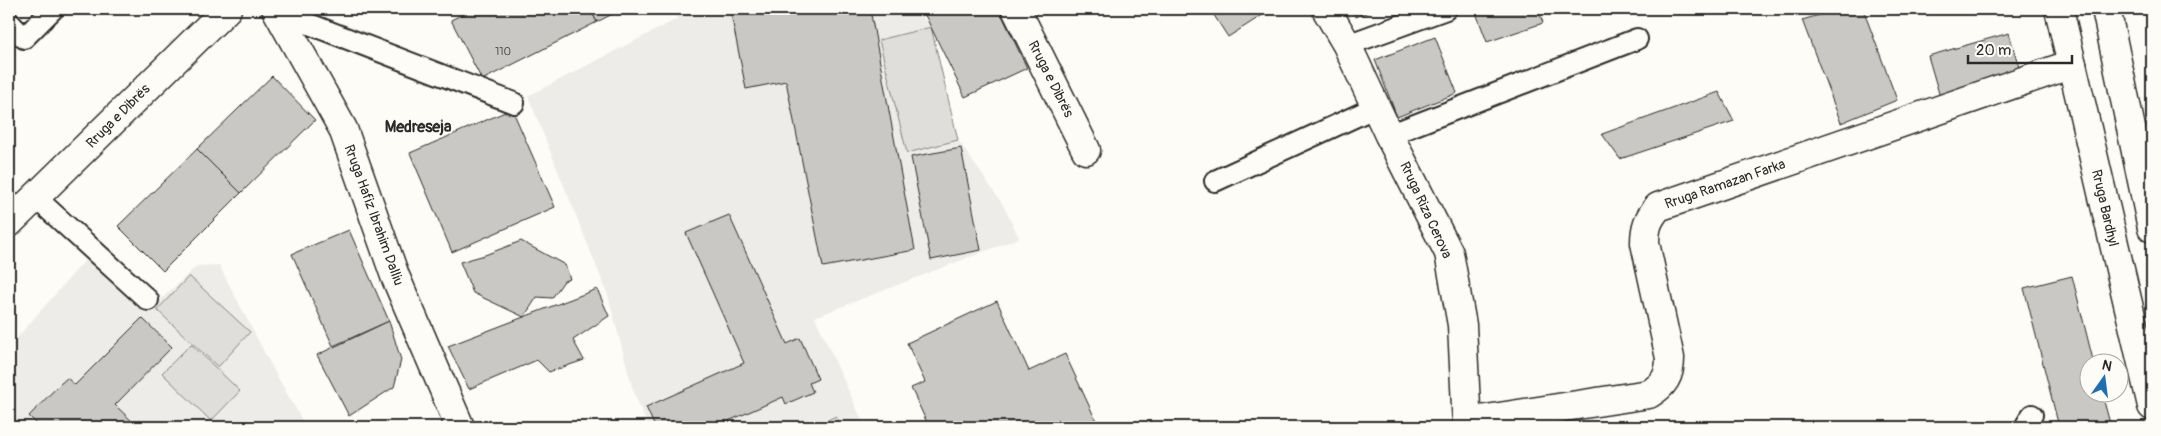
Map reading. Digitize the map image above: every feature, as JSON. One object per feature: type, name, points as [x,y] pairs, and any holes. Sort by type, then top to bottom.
[{"type":"street","name":"Rruga e Dibrës","points":[[9,223],[227,9]]},
{"type":"street","name":"Rruga e Dibrës","points":[[1016,9],[1086,150]]},
{"type":"street","name":"Rruga Riza Cerova","points":[[1326,9],[1347,45],[1389,135],[1449,253],[1462,325],[1467,424]]},
{"type":"street","name":"Rruga Bardhyl","points":[[2059,9],[2152,406]]},
{"type":"street","points":[[2106,9],[2152,228]]},
{"type":"street","name":"Rruga Hafiz Ibrahim Dalliu","points":[[277,10],[343,130],[395,276],[460,427]]},
{"type":"street","name":"Rruga Ramazan Farka","points":[[1467,424],[1649,394],[1661,387],[1670,372],[1670,358],[1645,243],[1645,228],[1649,217],[1658,207],[2072,64]]},
{"type":"lane","points":[[9,22],[24,38],[53,9]]},
{"type":"lane","points":[[1347,45],[1446,9]]},
{"type":"lane","points":[[277,10],[514,103]]},
{"type":"lane","points":[[1389,135],[1636,39]]},
{"type":"lane","points":[[1215,181],[1376,107]]},
{"type":"lane","points":[[35,196],[148,300]]},
{"type":"shaded area","points":[[673,9],[915,9],[931,27],[958,140],[1003,205],[1019,238],[815,317],[865,427],[648,427],[633,390],[608,295],[528,96],[677,19]]},
{"type":"shaded area","points":[[931,27],[958,140],[907,153],[879,40]]},
{"type":"shaded area","points":[[87,258],[146,313],[197,266],[219,265],[273,369],[306,427],[9,427],[9,347]]},
{"type":"shaded area","points":[[189,276],[250,332],[218,367],[157,310]]},
{"type":"shaded area","points":[[191,344],[240,391],[211,421],[162,373]]},
{"type":"shaded area","points":[[836,416],[842,427],[813,427]]},
{"type":"building","points":[[473,9],[590,9],[597,22],[482,80],[451,20]]},
{"type":"building","points":[[590,9],[622,9],[597,22]]},
{"type":"building","points":[[730,9],[870,9],[915,250],[823,267],[786,81],[746,89]]},
{"type":"building","points":[[922,9],[999,9],[1027,68],[965,97]]},
{"type":"building","points":[[1210,9],[1272,9],[1228,37]]},
{"type":"building","points":[[1352,9],[1375,9],[1356,17]]},
{"type":"building","points":[[1538,9],[1543,23],[1487,42],[1475,10]]},
{"type":"building","points":[[1840,9],[1863,9],[1897,100],[1841,123],[1802,20]]},
{"type":"building","points":[[2009,33],[2021,74],[1940,97],[1928,56]]},
{"type":"building","points":[[1435,37],[1457,93],[1397,117],[1375,60]]},
{"type":"building","points":[[272,76],[315,120],[241,193],[197,149]]},
{"type":"building","points":[[1719,92],[1734,121],[1620,159],[1602,134]]},
{"type":"building","points":[[512,109],[555,207],[452,252],[410,153]]},
{"type":"building","points":[[961,148],[981,250],[931,260],[911,157]]},
{"type":"building","points":[[197,149],[241,193],[163,271],[118,226]]},
{"type":"building","points":[[729,215],[787,344],[800,338],[818,379],[809,383],[813,392],[786,404],[783,397],[715,427],[655,427],[646,407],[744,363],[686,233]]},
{"type":"building","points":[[349,230],[389,321],[333,346],[292,254]]},
{"type":"building","points":[[521,241],[565,265],[570,279],[564,281],[552,298],[537,297],[524,317],[473,293],[460,262],[485,255]]},
{"type":"building","points":[[2072,276],[2092,354],[2078,354],[2078,404],[2105,404],[2111,427],[2059,427],[2024,288]]},
{"type":"building","points":[[597,289],[609,316],[573,340],[584,360],[549,372],[537,360],[469,389],[448,346]]},
{"type":"building","points":[[997,301],[1029,371],[1065,354],[1099,427],[929,427],[911,388],[925,382],[907,343]]},
{"type":"building","points":[[142,318],[172,347],[115,405],[138,427],[33,427],[37,424],[29,416],[59,385],[67,378],[75,385]]},
{"type":"building","points":[[389,321],[401,360],[394,387],[349,416],[317,355]]},
{"type":"building","points":[[617,423],[619,427],[608,427]]},
{"type":"district","name":"Medreseja","points":[[418,127]]}]
